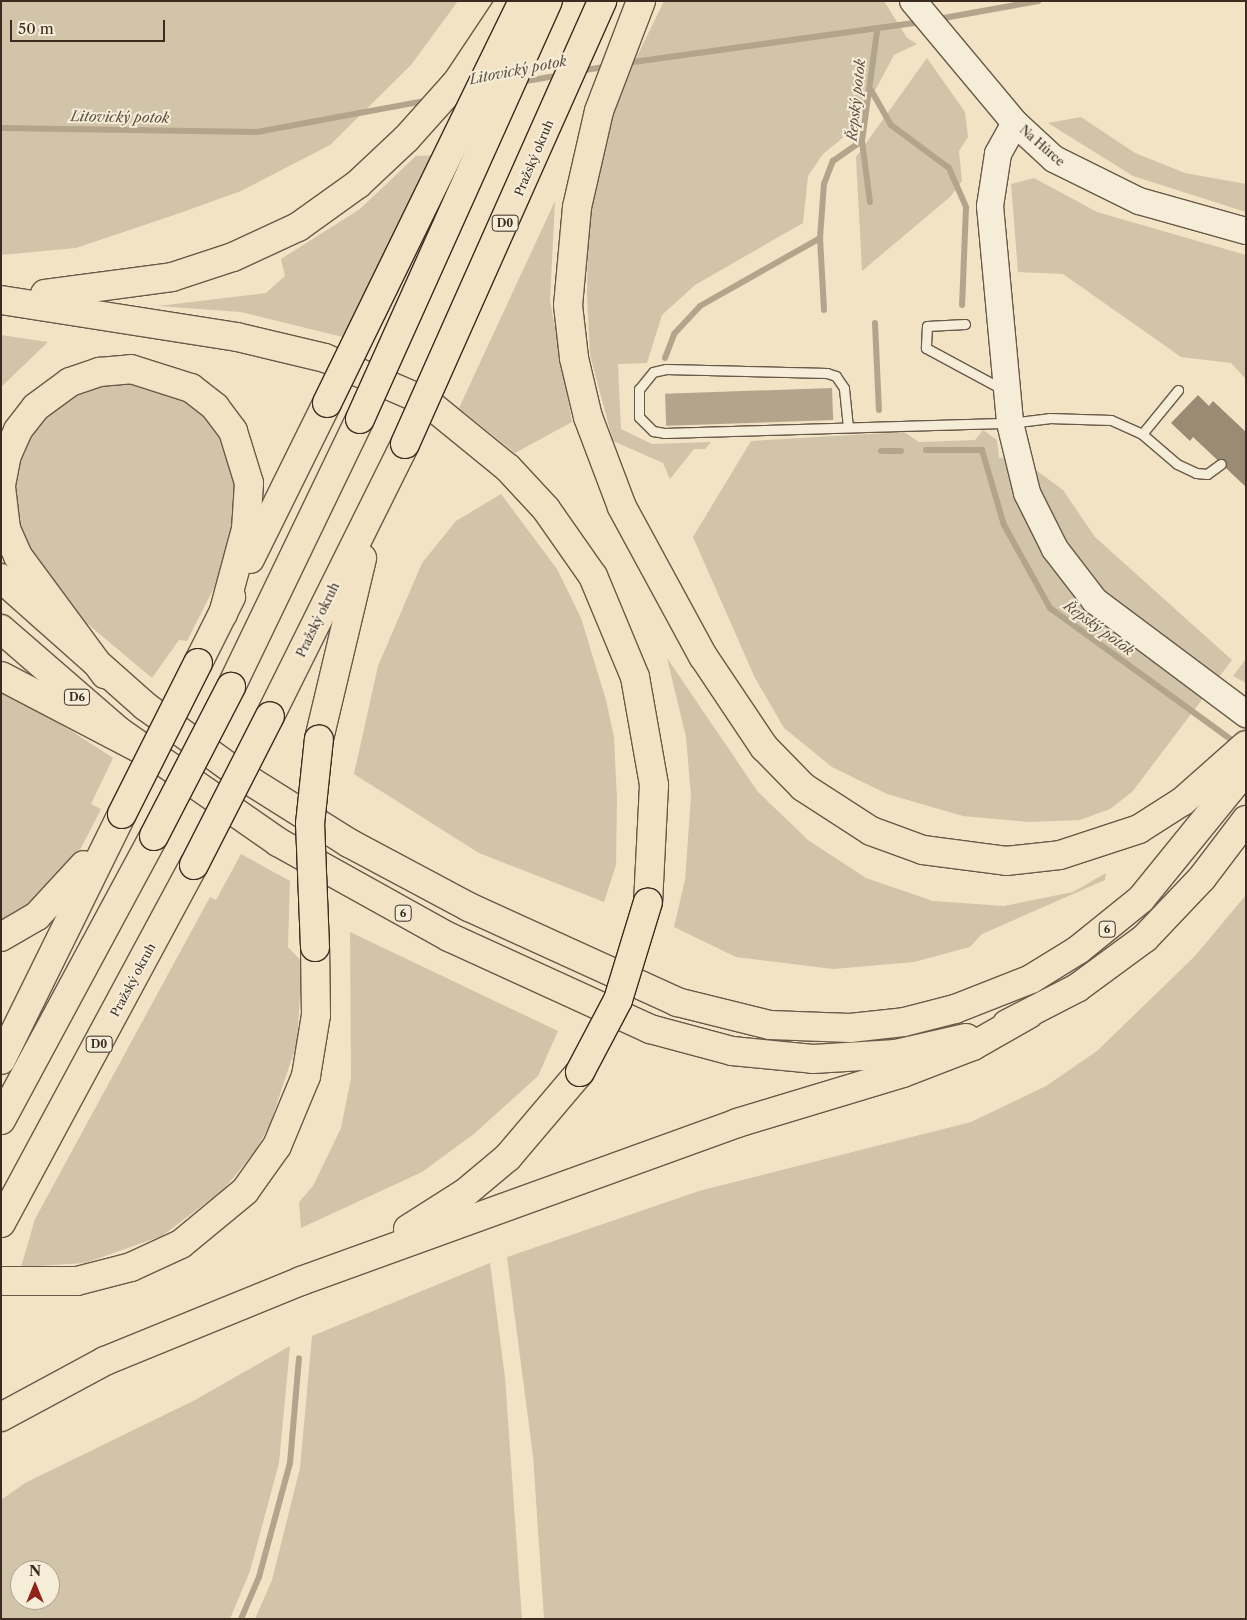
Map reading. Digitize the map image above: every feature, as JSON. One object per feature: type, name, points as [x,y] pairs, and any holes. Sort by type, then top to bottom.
[{"type":"highway","points":[[1,298],[117,287],[172,277],[265,244],[330,206],[406,139],[457,82],[511,1]]},
{"type":"highway","points":[[1,1060],[223,614],[524,1]]},
{"type":"highway","points":[[1,1120],[154,836],[231,687],[360,419],[548,1]]},
{"type":"highway","name":"Pražský okruh","points":[[1,1223],[194,864],[270,716],[376,501],[404,444],[602,1]]},
{"type":"highway","points":[[641,1],[598,111],[573,236],[570,333],[588,417],[622,507],[731,703],[764,747],[803,787],[871,831],[923,850],[977,860],[1060,855],[1114,840],[1155,820],[1242,761]]},
{"type":"highway","points":[[1,298],[237,337],[339,363],[427,402],[508,468],[546,509],[592,576],[636,676],[654,785],[655,840],[648,902],[618,1000],[580,1072],[546,1118],[478,1183],[406,1230],[300,1281]]},
{"type":"highway","points":[[105,674],[18,556],[6,529],[1,486],[7,455],[18,430],[36,407],[70,382],[99,372],[131,369],[191,388],[215,407],[233,431],[248,476],[246,529],[223,614]]},
{"type":"highway","points":[[1,1281],[77,1281],[131,1268],[181,1244],[245,1191],[282,1138],[306,1076],[316,1015],[310,824],[319,739],[376,501]]},
{"type":"highway","points":[[1,578],[105,674]]},
{"type":"highway","name":"D6","points":[[1,629],[63,685],[158,758]]},
{"type":"highway","name":"6","points":[[105,674],[271,796],[428,886],[677,1002],[742,1020],[795,1028],[850,1028],[932,1016],[1007,990],[1055,965],[1141,899],[1242,761]]},
{"type":"highway","points":[[1,676],[158,758]]},
{"type":"highway","name":"6","points":[[158,758],[262,832],[400,912],[567,993],[678,1038],[759,1055],[842,1060],[950,1043],[1030,1014],[1100,974],[1145,938],[1196,885],[1246,820]]},
{"type":"highway","points":[[1,937],[50,905],[122,814]]},
{"type":"highway","points":[[1,1417],[105,1361],[300,1281],[737,1123],[903,1073],[973,1046],[1030,1014]]},
{"type":"main road","name":"Na Hůrce","points":[[913,1],[1015,123],[1054,159],[1091,181],[1164,210],[1246,231]]},
{"type":"main road","points":[[1015,123],[998,154],[990,206],[1010,423],[1020,472],[1036,514],[1079,583],[1133,632],[1246,714]]},
{"type":"lane","points":[[965,324],[927,326],[926,348],[1006,392]]},
{"type":"lane","points":[[848,427],[844,388],[836,376],[827,373],[666,368],[653,372],[639,390],[639,417],[652,431],[848,427],[1010,423],[1049,418],[1116,420],[1142,434],[1177,464],[1196,473],[1207,474],[1221,464]]},
{"type":"lane","points":[[1142,434],[1178,390]]},
{"type":"shaded area","points":[[1,1],[458,1],[411,65],[330,145],[241,191],[76,248],[1,255]]},
{"type":"shaded area","points":[[664,1],[884,1],[907,38],[917,44],[894,55],[855,128],[823,154],[808,176],[803,223],[695,285],[662,315],[647,363],[618,364],[621,429],[652,444],[711,442],[705,449],[694,449],[670,479],[663,463],[613,441],[590,355],[587,297],[588,230],[604,139],[625,81]]},
{"type":"shaded area","points":[[927,58],[965,112],[968,137],[959,151],[962,181],[950,197],[862,271],[856,157]]},
{"type":"shaded area","points":[[1081,117],[1135,153],[1185,173],[1246,184],[1246,212],[1133,176],[1048,123]]},
{"type":"shaded area","points":[[440,155],[347,338],[241,312],[158,306],[266,293],[285,276],[281,259],[360,209],[416,156]]},
{"type":"shaded area","points":[[1034,178],[1097,212],[1246,255],[1246,379],[1231,363],[1181,357],[1063,274],[1018,272],[1011,184]]},
{"type":"shaded area","points":[[555,201],[550,300],[572,422],[515,453],[459,408]]},
{"type":"shaded area","points":[[1,335],[48,342],[1,387]]},
{"type":"shaded area","points":[[147,381],[203,409],[236,460],[238,512],[219,578],[187,641],[179,640],[152,678],[71,610],[22,541],[12,490],[14,469],[33,426],[82,386]]},
{"type":"shaded area","points":[[832,388],[833,420],[666,426],[665,394]]},
{"type":"shaded area","points":[[983,430],[997,440],[999,458],[1018,457],[1063,490],[1095,537],[1232,660],[1132,792],[1110,809],[1080,820],[1029,822],[963,816],[887,794],[832,767],[784,728],[755,678],[693,537],[751,441],[904,432],[919,442],[975,440]]},
{"type":"shaded area","points":[[501,494],[557,569],[581,618],[606,700],[614,737],[617,799],[616,865],[604,902],[479,853],[354,774],[378,666],[422,563],[456,521]]},
{"type":"shaded area","points":[[667,658],[758,792],[808,840],[866,878],[933,901],[1004,906],[1073,892],[1106,873],[1105,880],[982,934],[970,947],[914,962],[833,969],[736,957],[674,927],[685,880],[691,796],[686,737]]},
{"type":"shaded area","points":[[1246,659],[1246,683],[1233,676]]},
{"type":"shaded area","points":[[1,685],[113,758],[91,804],[101,809],[80,850],[34,905],[1,925]]},
{"type":"shaded area","points":[[241,854],[290,881],[288,947],[302,962],[297,1043],[270,1124],[256,1150],[224,1189],[162,1236],[85,1263],[21,1267],[35,1219],[210,897],[216,900]]},
{"type":"shaded area","points":[[1246,895],[1246,1619],[544,1619],[533,1456],[507,1257],[699,1191],[971,1122],[1046,1086],[1097,1051],[1195,956]]},
{"type":"shaded area","points":[[350,932],[558,1031],[538,1076],[475,1133],[422,1172],[301,1228],[299,1202],[313,1186],[341,1128],[351,1078]]},
{"type":"shaded area","points":[[490,1263],[505,1377],[522,1619],[255,1619],[272,1580],[300,1468],[312,1336]]},
{"type":"shaded area","points":[[290,1346],[279,1463],[250,1571],[230,1619],[1,1619],[1,1500],[25,1483],[195,1400]]},
{"type":"building","points":[[1198,395],[1209,406],[1213,401],[1246,432],[1246,487],[1193,437],[1190,441],[1171,423]]},
{"type":"waterway","name":"Litovický potok","points":[[938,19],[1038,1]]},
{"type":"waterway","name":"Litovický potok","points":[[626,63],[923,22]]},
{"type":"waterway","name":"Řepský potok","points":[[870,202],[862,141],[877,31]]},
{"type":"waterway","name":"Litovický potok","points":[[579,71],[609,66]]},
{"type":"waterway","name":"Litovický potok","points":[[520,82],[562,75]]},
{"type":"waterway","points":[[871,90],[891,125],[949,168],[966,207],[962,305]]},
{"type":"waterway","name":"Litovický potok","points":[[1,128],[257,132],[429,100]]},
{"type":"waterway","points":[[665,358],[674,334],[700,306],[820,238],[824,184],[833,161],[862,141]]},
{"type":"waterway","points":[[820,238],[824,310]]},
{"type":"waterway","name":"Řepský potok","points":[[875,323],[879,410]]},
{"type":"waterway","name":"Řepský potok","points":[[926,450],[982,450],[1004,525],[1050,608],[1237,744]]},
{"type":"waterway","name":"Řepský potok","points":[[881,451],[901,451]]},
{"type":"waterway","points":[[241,1619],[259,1577],[290,1463],[299,1358]]}]
